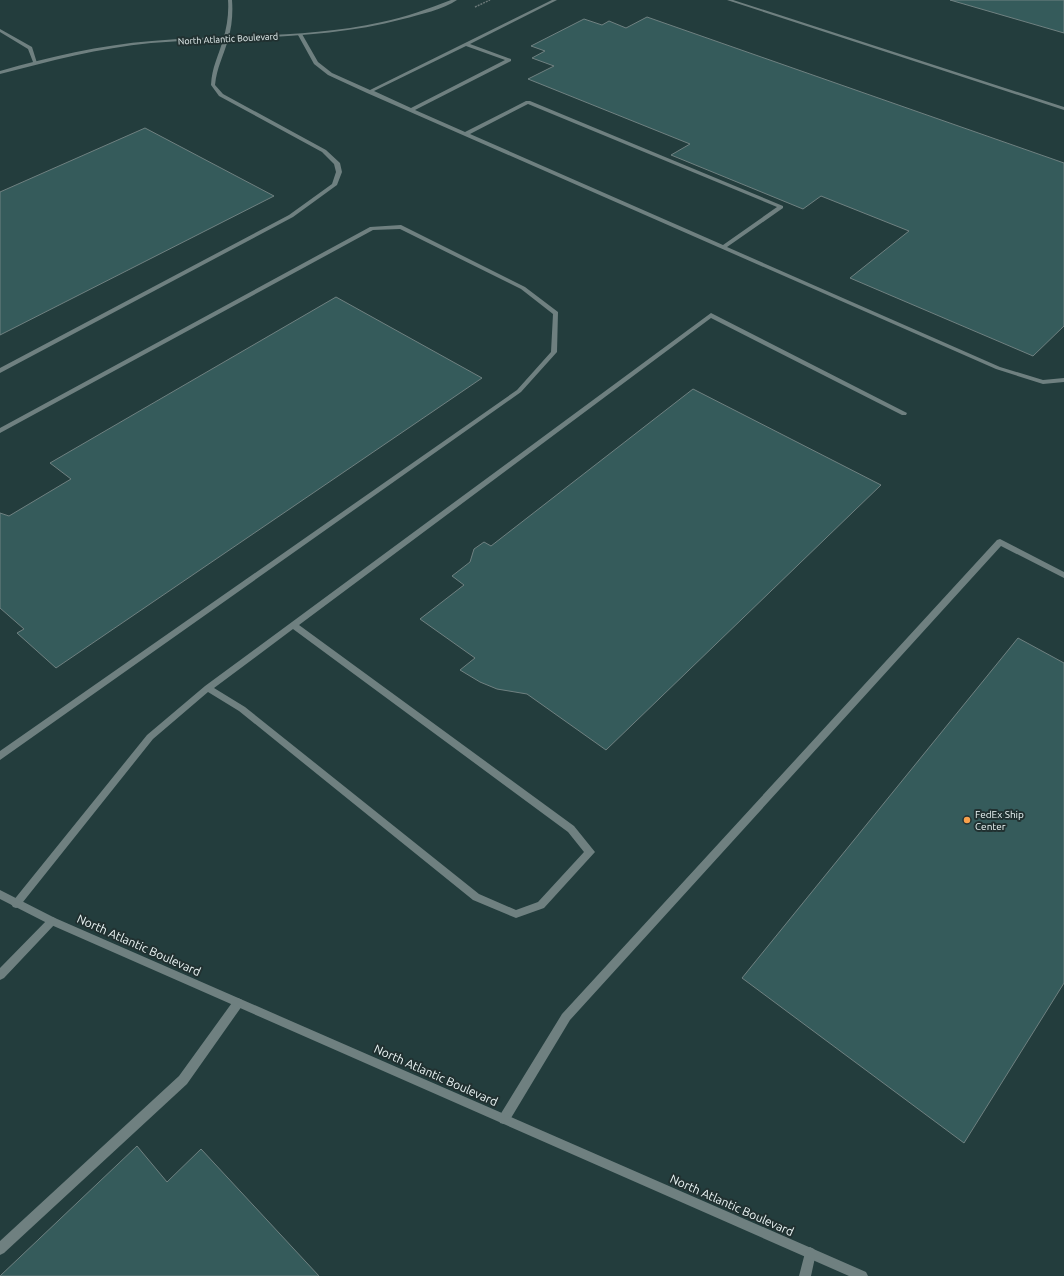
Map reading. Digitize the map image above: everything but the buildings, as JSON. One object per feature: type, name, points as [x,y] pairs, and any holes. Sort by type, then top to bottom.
[{"type":"street","points":[[0,371],[291,216],[334,185],[338,172],[337,163],[324,151],[221,95],[213,85],[214,71],[226,39],[231,12],[230,0]]},
{"type":"street","name":"North Atlantic Boulevard","points":[[0,73],[35,62],[86,51],[151,42],[300,35],[341,31],[394,21],[455,0]]},
{"type":"street","points":[[369,92],[555,0]]},
{"type":"street","points":[[729,0],[1064,109]]},
{"type":"street","points":[[0,30],[30,48],[35,62]]},
{"type":"street","points":[[300,35],[316,63],[330,74],[369,92],[998,368],[1043,382],[1064,380]]},
{"type":"street","points":[[410,110],[509,60],[465,44]]},
{"type":"street","points":[[466,134],[528,102],[781,208],[723,248]]},
{"type":"street","points":[[0,431],[372,228],[401,227],[523,288],[556,313],[554,352],[518,391],[0,756]]},
{"type":"street","points":[[16,904],[150,737],[208,688],[711,315],[904,413]]},
{"type":"street","points":[[504,1119],[566,1017],[1000,542],[1064,575]]},
{"type":"street","points":[[208,688],[242,709],[476,897],[516,914],[540,905],[590,852],[571,829],[293,625]]},
{"type":"street","name":"North Atlantic Boulevard","points":[[0,894],[16,904],[52,921],[862,1276]]},
{"type":"street","points":[[0,975],[52,921]]},
{"type":"street","points":[[0,1249],[183,1080],[238,1003]]},
{"type":"street","points":[[805,1276],[810,1253]]},
{"type":"shaded area","points":[[0,0],[1064,0],[1064,1276],[0,1276]]},
{"type":"place","name":"FedEx Ship Center","points":[[967,820]]}]
